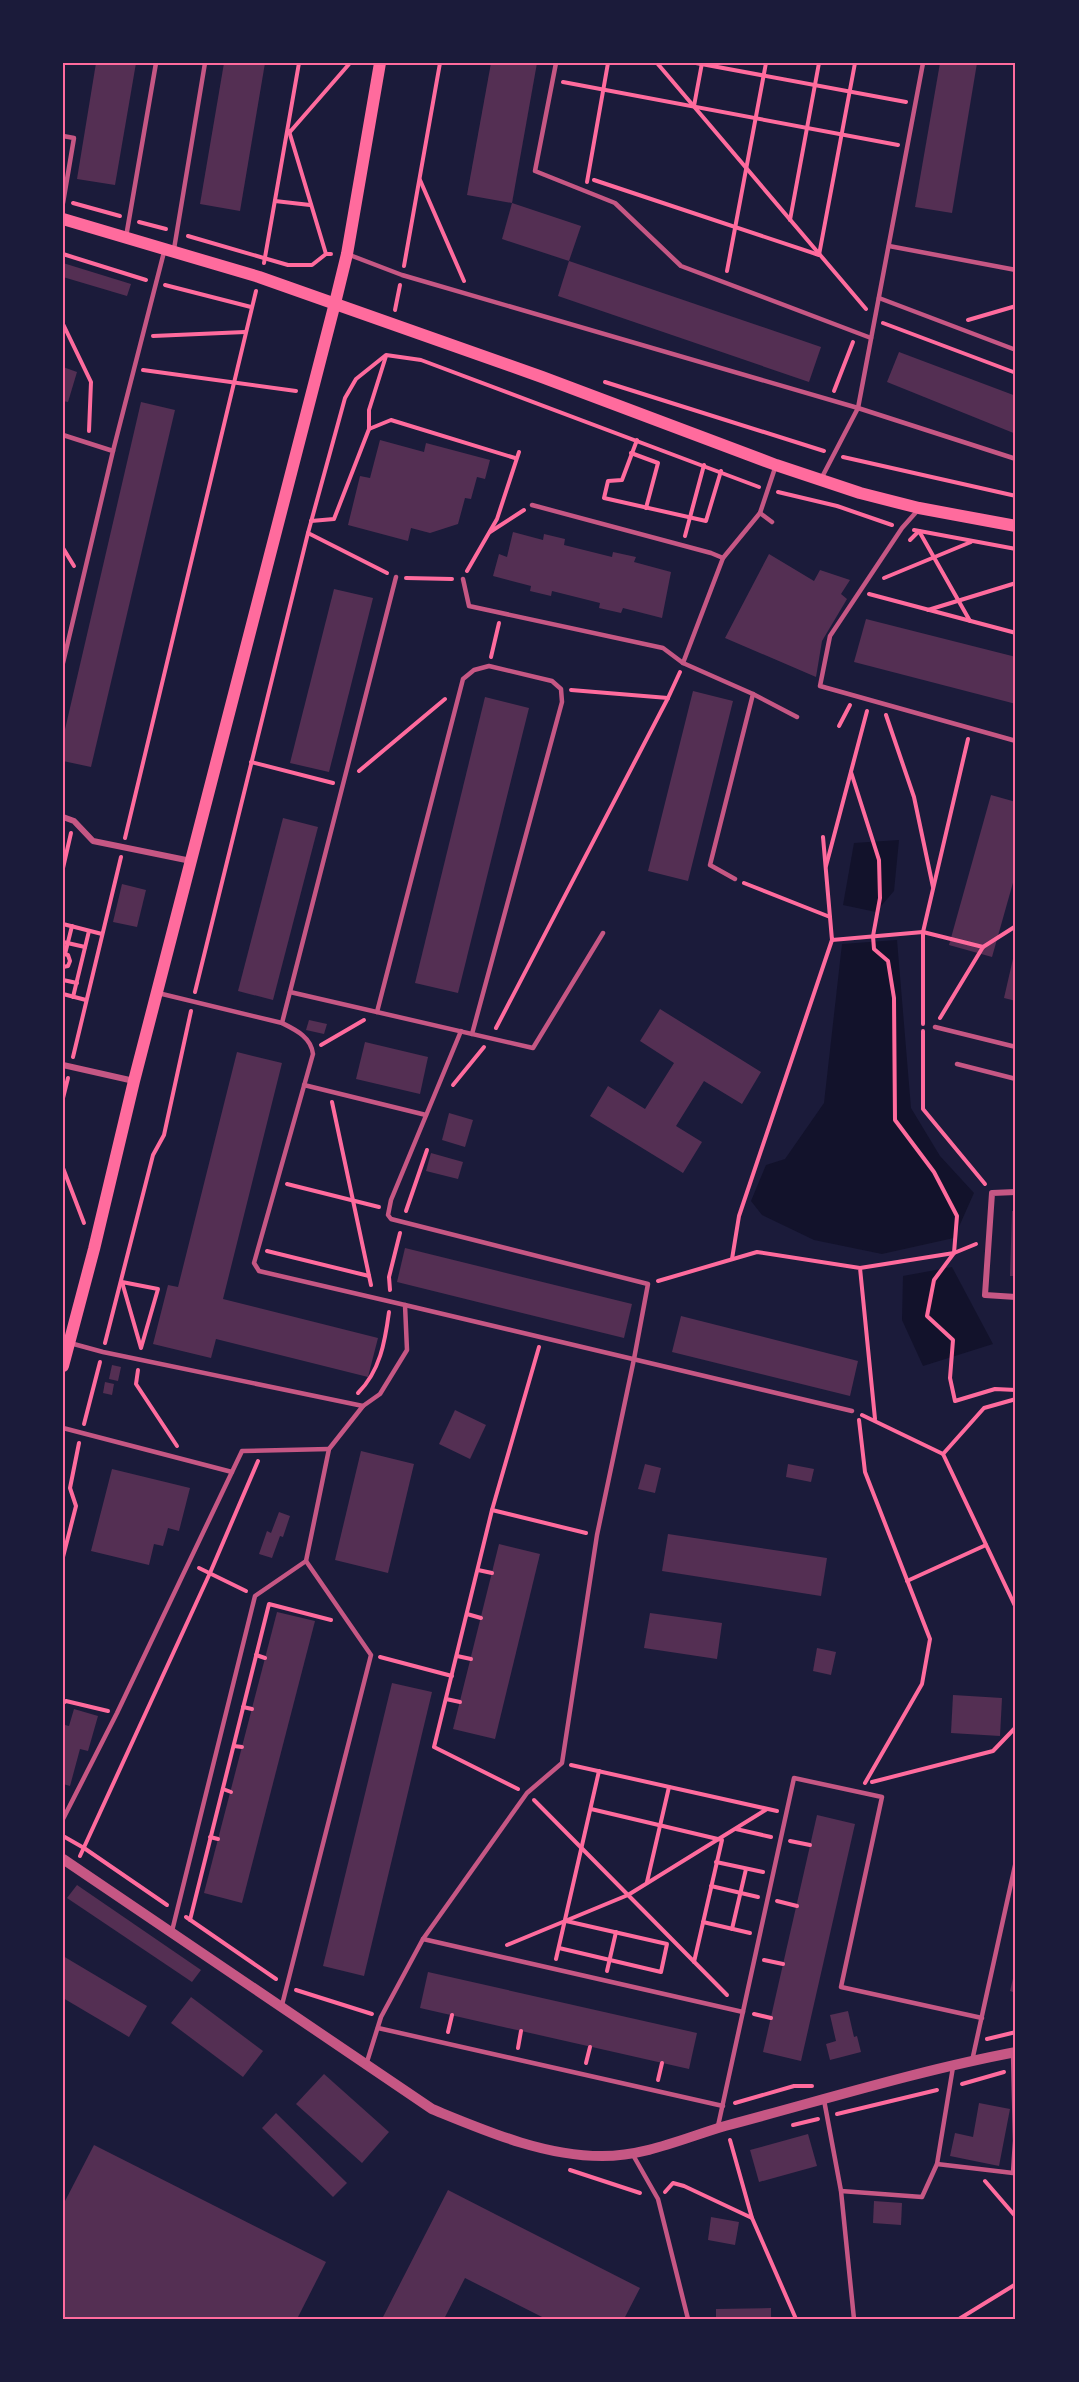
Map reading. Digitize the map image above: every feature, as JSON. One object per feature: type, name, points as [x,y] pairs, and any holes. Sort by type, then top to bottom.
[{"type":"main road","points":[[63,1366],[347,254],[380,63]]},
{"type":"main road","points":[[63,219],[259,277],[335,303],[542,377],[776,465],[860,493],[919,508],[1016,526]]},
{"type":"street","points":[[63,818],[74,821],[93,841],[191,861]]},
{"type":"street","points":[[67,1066],[134,1081]]},
{"type":"street","points":[[1016,1192],[992,1193],[985,1295],[1016,1297]]},
{"type":"street","points":[[63,1859],[432,2109],[490,2133],[548,2150],[600,2156],[633,2155],[722,2127],[1014,2052]]},
{"type":"lane","points":[[126,237],[156,63]]},
{"type":"lane","points":[[63,663],[112,451],[142,336],[169,250],[177,232],[205,63]]},
{"type":"lane","points":[[555,63],[535,171],[615,204],[681,266],[871,338]]},
{"type":"lane","points":[[821,479],[858,408],[923,63]]},
{"type":"lane","points":[[63,136],[74,138],[63,202]]},
{"type":"lane","points":[[889,246],[1016,270]]},
{"type":"lane","points":[[347,254],[402,275],[858,408],[1016,459]]},
{"type":"lane","points":[[879,298],[1016,350]]},
{"type":"lane","points":[[63,435],[112,451]]},
{"type":"lane","points":[[684,663],[723,558],[760,513],[776,465]]},
{"type":"lane","points":[[532,505],[723,558]]},
{"type":"lane","points":[[919,508],[902,528],[830,636],[820,686],[970,730],[1016,741]]},
{"type":"lane","points":[[760,513],[772,522]]},
{"type":"lane","points":[[282,1023],[396,577]]},
{"type":"lane","points":[[463,579],[469,606],[663,648],[684,663],[797,717]]},
{"type":"lane","points":[[377,1012],[464,679],[474,670],[489,666],[552,681],[561,689],[562,702],[472,1034]]},
{"type":"lane","points":[[735,879],[710,865],[753,694]]},
{"type":"lane","points":[[290,992],[533,1048],[603,933]]},
{"type":"lane","points":[[158,993],[282,1023],[300,1032],[312,1046],[304,1085],[254,1263],[259,1271],[852,1411]]},
{"type":"lane","points":[[934,1027],[1016,1047]]},
{"type":"lane","points":[[366,2065],[381,2017],[423,1939],[527,1793],[562,1763],[597,1535],[648,1284],[402,1224],[391,1219],[389,1209],[461,1031]]},
{"type":"lane","points":[[957,1064],[1016,1079]]},
{"type":"lane","points":[[304,1085],[426,1115]]},
{"type":"lane","points":[[172,1934],[255,1596],[306,1561],[329,1449],[363,1406],[380,1394],[407,1350],[405,1305]]},
{"type":"lane","points":[[71,1336],[103,1352],[363,1406]]},
{"type":"lane","points":[[63,1428],[232,1472]]},
{"type":"lane","points":[[63,1819],[117,1713],[242,1451],[329,1449]]},
{"type":"lane","points":[[282,2008],[371,1655],[306,1561]]},
{"type":"lane","points":[[722,2127],[723,2106],[794,1778],[882,1797],[841,1987],[982,2018]]},
{"type":"lane","points":[[972,2061],[1016,1861]]},
{"type":"lane","points":[[423,1939],[743,2012]]},
{"type":"lane","points":[[378,2028],[723,2106]]},
{"type":"lane","points":[[937,2164],[1013,2173],[1014,2052]]},
{"type":"lane","points":[[841,2191],[922,2197],[937,2164],[952,2067]]},
{"type":"lane","points":[[824,2100],[841,2191],[854,2319]]},
{"type":"lane","points":[[633,2155],[658,2199],[688,2319]]},
{"type":"path","points":[[63,1098],[67,1066],[86,1000],[123,848],[245,332],[266,258],[299,63]]},
{"type":"path","points":[[286,139],[350,63]]},
{"type":"path","points":[[394,315],[440,63]]},
{"type":"path","points":[[586,192],[608,63]]},
{"type":"path","points":[[657,63],[875,320],[1016,373]]},
{"type":"path","points":[[696,63],[915,104]]},
{"type":"path","points":[[725,284],[766,63]]},
{"type":"path","points":[[790,220],[819,63]]},
{"type":"path","points":[[819,255],[855,63]]},
{"type":"path","points":[[694,107],[702,64]]},
{"type":"path","points":[[552,80],[908,146]]},
{"type":"path","points":[[288,124],[326,254]]},
{"type":"path","points":[[420,178],[471,295]]},
{"type":"path","points":[[588,178],[819,255]]},
{"type":"path","points":[[275,201],[310,205]]},
{"type":"path","points":[[63,202],[177,232],[288,265],[312,265],[326,254],[347,254]]},
{"type":"path","points":[[950,325],[1016,306]]},
{"type":"path","points":[[63,324],[91,382],[88,443]]},
{"type":"path","points":[[142,336],[245,332]]},
{"type":"path","points":[[831,400],[856,332]]},
{"type":"path","points":[[311,521],[334,519],[369,429],[369,410],[386,355]]},
{"type":"path","points":[[63,1557],[76,1506],[70,1488],[81,1433],[153,1155],[164,1136],[193,1002],[311,521],[345,398],[356,379],[386,355],[421,360],[768,490]]},
{"type":"path","points":[[134,369],[311,394]]},
{"type":"path","points":[[597,379],[852,460],[1016,496]]},
{"type":"path","points":[[369,429],[391,420],[515,458]]},
{"type":"path","points":[[637,440],[622,480],[608,481],[604,498],[706,521],[721,471]]},
{"type":"path","points":[[308,533],[396,577],[463,579],[497,519],[515,458],[519,452]]},
{"type":"path","points":[[631,453],[658,463],[646,508]]},
{"type":"path","points":[[682,545],[704,465]]},
{"type":"path","points":[[489,532],[532,505]]},
{"type":"path","points":[[919,531],[970,621]]},
{"type":"path","points":[[860,592],[880,579],[973,542]]},
{"type":"path","points":[[1013,549],[1016,554]]},
{"type":"path","points":[[927,610],[1016,583]]},
{"type":"path","points":[[860,592],[1016,633]]},
{"type":"path","points":[[489,666],[500,613]]},
{"type":"path","points":[[446,1093],[491,1038],[684,663]]},
{"type":"path","points":[[561,689],[668,698]]},
{"type":"path","points":[[839,726],[854,696]]},
{"type":"path","points":[[825,870],[870,701]]},
{"type":"path","points":[[883,705],[914,797],[933,890]]},
{"type":"path","points":[[970,730],[923,932],[923,1109],[992,1193]]},
{"type":"path","points":[[851,772],[879,860],[880,897],[873,936],[874,949],[888,961],[894,998],[895,1120],[934,1172],[957,1216],[954,1253],[934,1280],[927,1316],[953,1340],[950,1378],[955,1401],[996,1389],[1016,1390]]},
{"type":"path","points":[[63,868],[74,821]]},
{"type":"path","points":[[732,1259],[739,1216],[832,940],[823,837]]},
{"type":"path","points":[[735,879],[830,917]]},
{"type":"path","points":[[63,924],[102,934]]},
{"type":"path","points":[[934,1027],[983,947],[1016,926]]},
{"type":"path","points":[[72,927],[65,942],[64,954],[70,961],[81,964]]},
{"type":"path","points":[[73,997],[89,931]]},
{"type":"path","points":[[832,940],[923,932],[983,947]]},
{"type":"path","points":[[65,942],[85,947]]},
{"type":"path","points":[[63,968],[68,966],[70,961]]},
{"type":"path","points":[[63,980],[76,983]]},
{"type":"path","points":[[63,994],[86,1000]]},
{"type":"path","points":[[312,1050],[377,1012]]},
{"type":"path","points":[[330,1091],[373,1298]]},
{"type":"path","points":[[347,1390],[358,1393],[370,1381],[384,1347],[391,1302],[389,1277],[402,1224],[428,1148]]},
{"type":"path","points":[[63,1168],[94,1249]]},
{"type":"path","points":[[277,1182],[389,1209]]},
{"type":"path","points":[[648,1284],[757,1252],[860,1268],[954,1253],[988,1239]]},
{"type":"path","points":[[258,1249],[369,1276]]},
{"type":"path","points":[[860,1268],[875,1419]]},
{"type":"path","points":[[141,1348],[158,1289]]},
{"type":"path","points":[[71,1336],[106,1340]]},
{"type":"path","points":[[542,1337],[492,1510],[434,1747],[527,1793],[628,1895],[669,1942],[743,2012],[771,2018]]},
{"type":"path","points":[[129,1345],[153,1350]]},
{"type":"path","points":[[943,1454],[984,1408],[1016,1399]]},
{"type":"path","points":[[1016,1608],[943,1454],[875,1419],[859,1414],[865,1472],[930,1639],[922,1684],[864,1784],[993,1751],[1016,1727]]},
{"type":"path","points":[[84,1848],[210,1573],[263,1449]]},
{"type":"path","points":[[492,1510],[597,1535]]},
{"type":"path","points":[[907,1581],[986,1545]]},
{"type":"path","points":[[189,1563],[255,1596]]},
{"type":"path","points":[[478,1570],[492,1573]]},
{"type":"path","points":[[190,1920],[269,1604],[350,1624]]},
{"type":"path","points":[[467,1614],[481,1618]]},
{"type":"path","points":[[256,1655],[266,1658]]},
{"type":"path","points":[[371,1655],[452,1676]]},
{"type":"path","points":[[457,1656],[471,1659]]},
{"type":"path","points":[[446,1699],[460,1702]]},
{"type":"path","points":[[64,1703],[117,1713]]},
{"type":"path","points":[[243,1707],[252,1709]]},
{"type":"path","points":[[234,1746],[242,1748]]},
{"type":"path","points":[[562,1763],[787,1814]]},
{"type":"path","points":[[554,1969],[599,1771]]},
{"type":"path","points":[[647,1883],[669,1787]]},
{"type":"path","points":[[223,1789],[231,1792]]},
{"type":"path","points":[[591,1809],[722,1839]]},
{"type":"path","points":[[487,1954],[628,1895],[768,1809]]},
{"type":"path","points":[[63,1836],[288,1987],[381,2017]]},
{"type":"path","points":[[210,1837],[218,1839]]},
{"type":"path","points":[[693,1963],[722,1839]]},
{"type":"path","points":[[716,1862],[773,1875]]},
{"type":"path","points":[[732,1929],[746,1869]]},
{"type":"path","points":[[711,1886],[796,1905]]},
{"type":"path","points":[[565,1921],[669,1942]]},
{"type":"path","points":[[703,1922],[760,1935]]},
{"type":"path","points":[[605,1980],[616,1932]]},
{"type":"path","points":[[559,1948],[661,1972],[669,1942]]},
{"type":"path","points":[[755,1958],[783,1964]]},
{"type":"path","points":[[448,2032],[452,2015]]},
{"type":"path","points":[[518,2048],[521,2031]]},
{"type":"path","points":[[586,2063],[590,2047]]},
{"type":"path","points":[[658,2080],[662,2063]]},
{"type":"path","points":[[722,2127],[753,2218],[796,2319]]},
{"type":"path","points":[[974,2169],[1016,2217]]},
{"type":"path","points":[[959,2319],[1016,2284]]},
{"type":"shaded area","points":[[899,840],[894,891],[876,912],[843,905],[854,843]]},
{"type":"shaded area","points":[[897,940],[911,1108],[940,1156],[974,1193],[954,1238],[882,1254],[814,1240],[762,1215],[751,1201],[766,1165],[785,1159],[824,1103],[842,944]]},
{"type":"shaded area","points":[[952,1267],[993,1344],[923,1366],[902,1320],[903,1276]]},
{"type":"building","points":[[96,63],[136,63],[115,185],[77,179]]},
{"type":"building","points":[[224,63],[265,63],[240,211],[200,204]]},
{"type":"building","points":[[491,63],[537,63],[512,203],[467,195]]},
{"type":"building","points":[[940,63],[977,63],[952,213],[915,207]]},
{"type":"building","points":[[512,203],[581,226],[569,261],[502,239]]},
{"type":"building","points":[[569,261],[821,347],[809,382],[558,296]]},
{"type":"building","points":[[63,263],[131,284],[127,296],[63,277]]},
{"type":"building","points":[[899,352],[1016,396],[1016,434],[887,382]]},
{"type":"building","points":[[63,367],[77,372],[68,402],[63,401]]},
{"type":"building","points":[[141,402],[175,410],[91,767],[63,761],[63,738]]},
{"type":"building","points":[[380,440],[424,452],[426,443],[490,460],[485,479],[477,477],[471,499],[465,498],[458,524],[430,533],[411,528],[408,541],[348,525],[360,476],[370,478]]},
{"type":"building","points":[[513,532],[543,540],[544,534],[565,539],[564,545],[612,557],[613,552],[636,557],[634,562],[671,572],[662,618],[623,608],[621,613],[599,608],[600,603],[552,591],[551,596],[530,591],[531,586],[493,576],[499,554],[507,557]]},
{"type":"building","points":[[769,554],[814,581],[820,570],[850,580],[841,594],[847,599],[822,641],[816,677],[725,638]]},
{"type":"building","points":[[334,589],[373,598],[329,772],[290,763]]},
{"type":"building","points":[[866,619],[1016,657],[1016,704],[854,662]]},
{"type":"building","points":[[693,691],[733,701],[688,881],[648,871]]},
{"type":"building","points":[[485,697],[529,708],[458,993],[415,983]]},
{"type":"building","points":[[991,795],[1016,802],[1016,872],[992,957],[949,945]]},
{"type":"building","points":[[283,818],[318,827],[273,1000],[238,991]]},
{"type":"building","points":[[122,884],[146,890],[137,927],[113,922]]},
{"type":"building","points":[[1016,950],[1016,1001],[1004,998]]},
{"type":"building","points":[[660,1009],[761,1072],[742,1104],[704,1081],[676,1126],[702,1142],[683,1173],[590,1116],[608,1086],[645,1109],[674,1063],[640,1041]]},
{"type":"building","points":[[309,1020],[327,1024],[324,1034],[306,1030]]},
{"type":"building","points":[[365,1042],[428,1057],[420,1094],[356,1079]]},
{"type":"building","points":[[237,1052],[282,1063],[223,1299],[378,1338],[368,1377],[216,1339],[211,1358],[153,1344],[168,1285],[178,1287]]},
{"type":"building","points":[[449,1113],[473,1120],[465,1147],[442,1140]]},
{"type":"building","points":[[431,1153],[463,1162],[458,1179],[426,1171]]},
{"type":"building","points":[[1012,1211],[1016,1211],[1016,1276],[1010,1276]]},
{"type":"building","points":[[405,1248],[632,1304],[624,1338],[397,1282]]},
{"type":"building","points":[[681,1316],[858,1361],[850,1396],[672,1352]]},
{"type":"building","points":[[112,1365],[121,1367],[118,1381],[109,1379]]},
{"type":"building","points":[[105,1382],[114,1384],[112,1395],[103,1393]]},
{"type":"building","points":[[455,1410],[486,1425],[470,1459],[439,1444]]},
{"type":"building","points":[[361,1451],[414,1464],[388,1573],[335,1560]]},
{"type":"building","points":[[645,1464],[661,1468],[655,1493],[638,1489]]},
{"type":"building","points":[[788,1464],[814,1469],[811,1482],[786,1477]]},
{"type":"building","points":[[112,1469],[190,1488],[179,1531],[168,1528],[163,1546],[154,1544],[149,1565],[91,1551]]},
{"type":"building","points":[[279,1512],[290,1516],[283,1537],[280,1536],[272,1558],[259,1554],[267,1531],[271,1533]]},
{"type":"building","points":[[668,1534],[827,1558],[821,1596],[662,1571]]},
{"type":"building","points":[[499,1544],[540,1554],[495,1739],[453,1729]]},
{"type":"building","points":[[277,1612],[315,1621],[242,1903],[204,1893]]},
{"type":"building","points":[[650,1613],[722,1623],[717,1659],[644,1648]]},
{"type":"building","points":[[817,1648],[836,1652],[831,1675],[813,1671]]},
{"type":"building","points":[[392,1683],[432,1692],[364,1976],[323,1966]]},
{"type":"building","points":[[953,1695],[1002,1698],[1000,1736],[951,1733]]},
{"type":"building","points":[[74,1709],[98,1716],[88,1751],[80,1749],[70,1786],[63,1784],[63,1732],[65,1725],[69,1726]]},
{"type":"building","points":[[817,1815],[855,1824],[801,2061],[763,2052]]},
{"type":"building","points":[[77,1885],[201,1970],[192,1982],[67,1898]]},
{"type":"building","points":[[63,1956],[147,2006],[129,2037],[63,1998]]},
{"type":"building","points":[[1016,1970],[1016,1993],[1010,1991]]},
{"type":"building","points":[[428,1972],[697,2033],[689,2069],[420,2008]]},
{"type":"building","points":[[191,1997],[263,2051],[243,2077],[171,2023]]},
{"type":"building","points":[[848,2011],[854,2037],[857,2036],[861,2052],[830,2060],[826,2044],[836,2041],[830,2015]]},
{"type":"building","points":[[324,2074],[389,2132],[362,2163],[296,2104]]},
{"type":"building","points":[[979,2103],[1010,2109],[999,2166],[950,2156],[955,2133],[973,2137]]},
{"type":"building","points":[[276,2113],[347,2183],[333,2197],[262,2128]]},
{"type":"building","points":[[808,2134],[817,2166],[759,2182],[750,2150]]},
{"type":"building","points":[[94,2145],[326,2262],[297,2319],[63,2319],[63,2205]]},
{"type":"building","points":[[448,2190],[640,2288],[624,2319],[546,2319],[465,2278],[444,2319],[382,2319]]},
{"type":"building","points":[[874,2201],[902,2203],[901,2225],[873,2223]]},
{"type":"building","points":[[711,2217],[739,2222],[735,2245],[708,2240]]},
{"type":"building","points":[[771,2308],[771,2319],[716,2319],[716,2309]]}]
